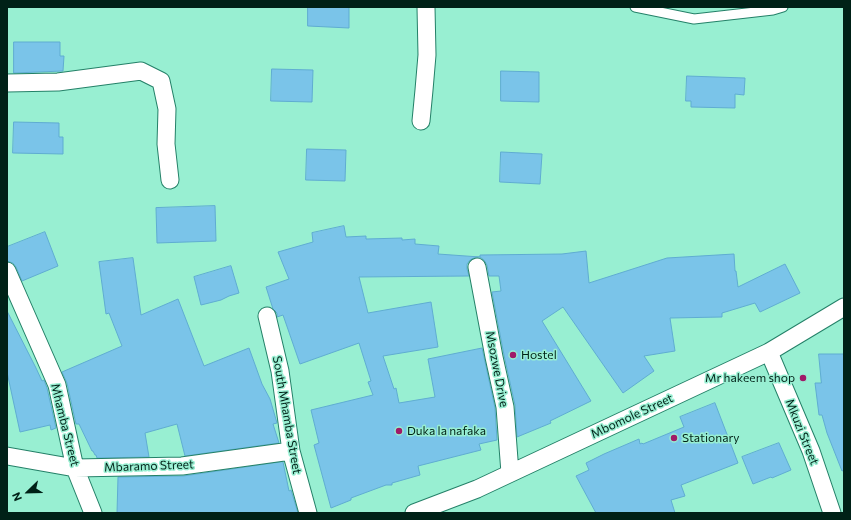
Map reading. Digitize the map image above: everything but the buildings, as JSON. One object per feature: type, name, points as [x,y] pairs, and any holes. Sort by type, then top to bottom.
[{"type":"street","points":[[421,121],[427,55],[426,7]]},
{"type":"street","points":[[7,83],[58,82],[142,71],[161,81],[167,109],[166,144],[170,180]]},
{"type":"street","name":"Msozwe Drive","points":[[478,266],[494,357],[505,407],[510,473]]},
{"type":"street","name":"Mhamba Street","points":[[7,271],[57,385],[75,468],[93,513]]},
{"type":"street","name":"Mbomole Street","points":[[414,513],[477,489],[769,352],[844,307]]},
{"type":"street","name":"South Mhamba Street","points":[[267,316],[280,371],[291,451],[308,513]]},
{"type":"street","name":"Mkuzi Street","points":[[769,352],[811,451],[832,513]]},
{"type":"street","name":"Mbaramo Street","points":[[7,456],[75,468],[182,466],[291,451]]},
{"type":"lane","points":[[635,7],[694,19],[773,10],[783,7]]},
{"type":"place","name":"Hostel","points":[[513,355]]},
{"type":"place","name":"Mr hakeem shop","points":[[803,378]]},
{"type":"place","name":"Duka la nafaka","points":[[399,431]]},
{"type":"place","name":"Stationary","points":[[674,438]]}]
